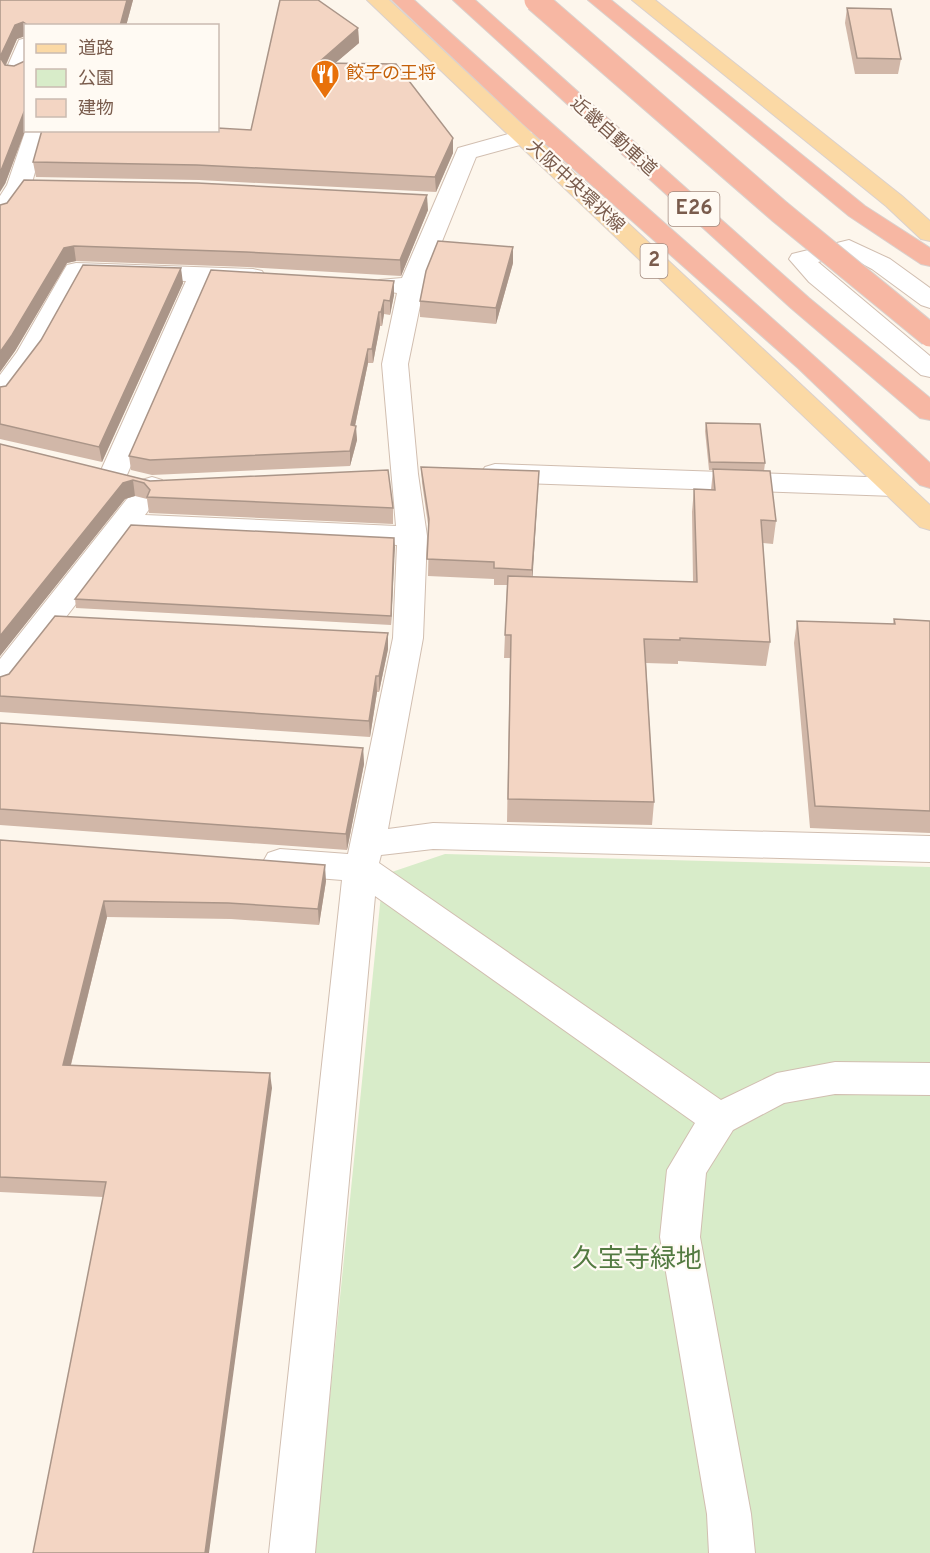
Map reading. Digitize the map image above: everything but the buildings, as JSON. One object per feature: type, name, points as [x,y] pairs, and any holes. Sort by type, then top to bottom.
[{"type":"highway","points":[[402,0],[540,127],[807,362],[930,479]]},
{"type":"highway","name":"近畿自動車道","points":[[463,0],[791,295],[930,412]]},
{"type":"highway","name":"E26","points":[[536,0],[709,152],[930,335]]},
{"type":"highway","points":[[598,0],[857,211],[930,259]]},
{"type":"highway","points":[[807,362],[930,461]]},
{"type":"main road","name":"大阪中央環状線","points":[[377,0],[930,521]]},
{"type":"main road","points":[[642,0],[894,201],[930,234]]},
{"type":"street","points":[[14,73],[24,49]]},
{"type":"street","points":[[0,212],[19,186],[35,132]]},
{"type":"street","points":[[292,1553],[374,752],[397,638],[412,536],[394,364],[411,286],[434,201],[466,153],[523,137]]},
{"type":"street","points":[[19,186],[43,187]]},
{"type":"street","points":[[930,300],[881,264],[849,247],[801,259],[818,277],[930,369]]},
{"type":"street","points":[[0,393],[29,354],[76,270],[271,277]]},
{"type":"street","points":[[0,681],[123,523],[163,486],[101,474],[202,274]]},
{"type":"street","points":[[364,283],[411,286]]},
{"type":"street","points":[[474,472],[894,487]]},
{"type":"street","points":[[123,523],[412,536]]},
{"type":"street","points":[[48,619],[83,621]]},
{"type":"street","points":[[244,859],[364,856],[433,836],[930,849]]},
{"type":"street","points":[[364,856],[719,1119]]},
{"type":"street","points":[[732,1553],[729,1514],[680,1236],[687,1170],[719,1119],[777,1089],[835,1078],[930,1079]]},
{"type":"green space","name":"久宝寺緑地","points":[[445,854],[930,867],[930,1553],[314,1553],[383,875]]},
{"type":"place","name":"餃子の王将","points":[[325,100]]}]
